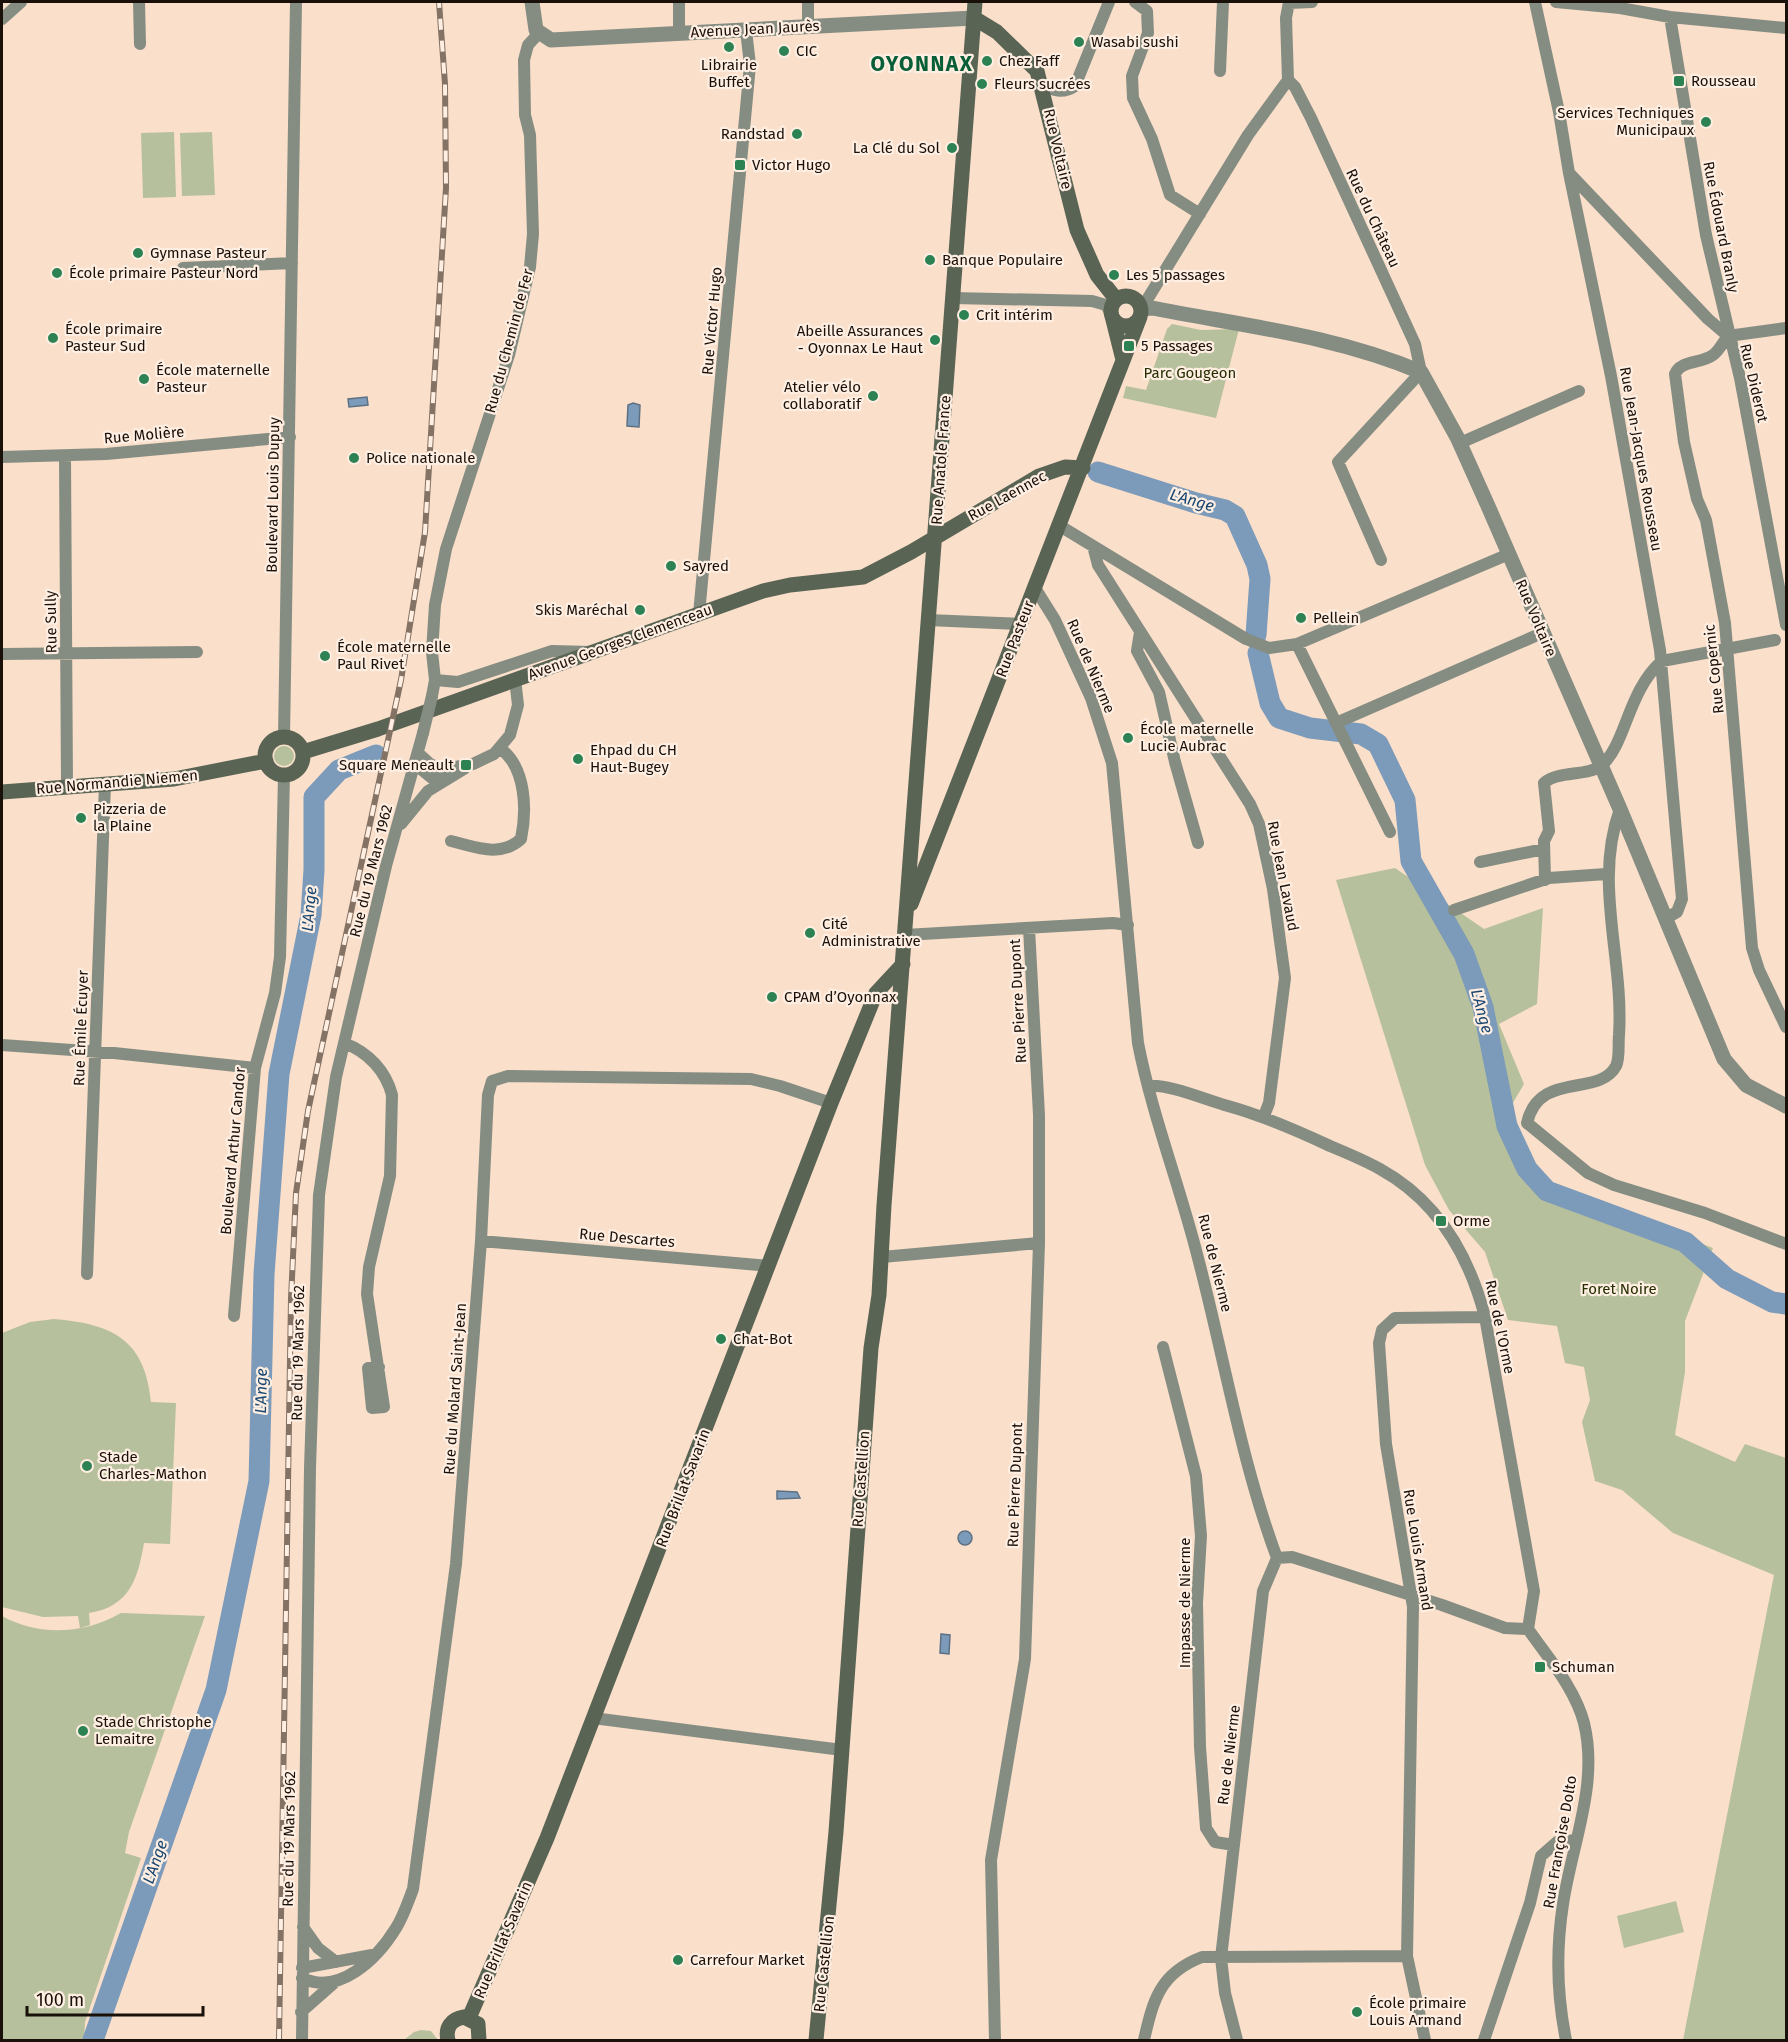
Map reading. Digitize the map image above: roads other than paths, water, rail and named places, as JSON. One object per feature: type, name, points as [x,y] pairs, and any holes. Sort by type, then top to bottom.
[{"type":"main road","name":"Rue Anatole France","points":[[906,918],[975,2]]},
{"type":"main road","name":"Rue Voltaire","points":[[974,18],[997,33],[1038,71],[1077,230],[1084,250],[1111,294]]},
{"type":"main road","points":[[1112,316],[1116,322],[1124,326],[1132,325],[1141,311],[1138,300],[1131,296],[1111,294],[1112,316],[1123,360]]},
{"type":"main road","name":"Rue Pasteur","points":[[906,918],[1083,468],[1141,311]]},
{"type":"main road","name":"Rue Laennec","points":[[935,537],[1039,476],[1065,467],[1083,468]]},
{"type":"main road","name":"Avenue Georges Clemenceau","points":[[303,752],[378,729],[763,591],[790,585],[863,577],[935,537]]},
{"type":"main road","points":[[284,737],[294,739],[303,752],[301,765],[291,774],[284,775],[273,771],[266,761],[269,745],[284,737]]},
{"type":"main road","name":"Rue Normandie Niemen","points":[[2,792],[194,777],[266,761]]},
{"type":"main road","name":"Rue Castellion","points":[[816,2040],[842,1750],[871,1348],[882,1257],[906,918]]},
{"type":"main road","name":"Rue Brillat Savarin","points":[[469,2018],[547,1838],[831,1103],[876,993],[903,964]]},
{"type":"main road","name":"Rue Brillat Savarin","points":[[448,2040],[447,2031],[451,2023],[459,2018],[469,2018],[480,2029],[479,2040]]},
{"type":"street","points":[[2,19],[21,2]]},
{"type":"street","points":[[139,2],[140,44]]},
{"type":"street","name":"Boulevard Louis Dupuy","points":[[284,737],[296,2]]},
{"type":"street","points":[[532,2],[534,25],[539,33]]},
{"type":"street","points":[[679,2],[679,33]]},
{"type":"street","points":[[808,2],[808,26]]},
{"type":"street","points":[[1042,84],[1057,91],[1069,90],[1075,86],[1109,2]]},
{"type":"street","points":[[1135,2],[1147,11],[1148,33],[1132,76],[1133,99],[1152,139],[1170,195],[1177,202],[1200,214]]},
{"type":"street","points":[[1220,71],[1223,2]]},
{"type":"street","points":[[1141,311],[1248,135],[1288,80],[1286,18],[1288,2],[1312,2]]},
{"type":"street","name":"Rue Jean-Jacques Rousseau","points":[[1535,2],[1611,376],[1662,661],[1682,899],[1677,912],[1665,919]]},
{"type":"street","points":[[1556,2],[1620,8],[1670,17],[1786,28]]},
{"type":"street","name":"Rue Édouard Branly","points":[[1670,17],[1706,235],[1728,336]]},
{"type":"street","name":"Avenue Jean Jaurès","points":[[539,33],[551,40],[974,18]]},
{"type":"street","name":"Rue Victor Hugo","points":[[699,614],[750,65],[746,30]]},
{"type":"street","name":"Rue du Chemin de Fer","points":[[435,680],[432,652],[435,605],[446,549],[509,355],[530,267],[533,234],[530,135],[525,115],[524,60],[528,45],[539,33]]},
{"type":"street","name":"Rue du Château","points":[[1288,80],[1295,87],[1311,118],[1415,344],[1421,372]]},
{"type":"street","name":"Rue Diderot","points":[[1569,173],[1708,319],[1728,336],[1744,400],[1786,625]]},
{"type":"street","points":[[183,268],[292,263]]},
{"type":"street","points":[[1097,303],[1111,294]]},
{"type":"street","points":[[953,298],[1097,303],[1106,305],[1112,316]]},
{"type":"street","points":[[1141,311],[1152,308],[1331,340],[1421,372],[1338,462],[1381,560]]},
{"type":"street","points":[[1728,336],[1786,328]]},
{"type":"street","name":"Rue Copernic","points":[[1728,336],[1714,355],[1702,361],[1682,365],[1675,374],[1684,442],[1697,499],[1706,520],[1728,650],[1752,948],[1759,970],[1786,1027]]},
{"type":"street","name":"Rue Voltaire","points":[[1421,372],[1460,442],[1620,809],[1724,1059],[1746,1085],[1786,1106]]},
{"type":"street","points":[[1460,442],[1579,391]]},
{"type":"street","name":"Rue Molière","points":[[2,457],[65,457],[290,437]]},
{"type":"street","name":"Rue Sully","points":[[65,457],[67,786]]},
{"type":"street","points":[[1060,526],[1246,639],[1269,648],[1297,644],[1509,554]]},
{"type":"street","name":"Rue Jean Lavaud","points":[[1093,546],[1098,566],[1250,804],[1259,824],[1273,889],[1285,978],[1269,1103],[1264,1116]]},
{"type":"street","name":"Rue de Nierme","points":[[1035,588],[1048,607],[1091,698],[1112,763],[1138,1043],[1148,1086],[1180,1188],[1257,1496],[1277,1558],[1263,1591],[1221,1958],[1225,1993],[1237,2040]]},
{"type":"street","points":[[928,620],[1021,624]]},
{"type":"street","points":[[1140,632],[1137,651],[1159,692],[1198,843]]},
{"type":"street","points":[[1336,723],[1542,633]]},
{"type":"street","points":[[1545,880],[1544,841],[1549,831],[1544,783],[1601,766],[1614,746],[1641,686],[1662,661],[1774,640]]},
{"type":"street","points":[[1297,644],[1390,832]]},
{"type":"street","points":[[435,680],[458,682],[552,651],[591,652]]},
{"type":"street","points":[[2,654],[197,652]]},
{"type":"street","name":"Rue du 19 Mars 1962","points":[[302,2040],[315,1276],[323,1160],[344,1043],[435,680]]},
{"type":"street","points":[[396,831],[421,798],[453,776],[501,749],[510,735],[518,705],[515,680]]},
{"type":"street","points":[[451,841],[498,851],[506,850],[521,839],[524,812],[519,775],[512,757],[501,749]]},
{"type":"street","points":[[416,759],[436,768],[473,764]]},
{"type":"street","points":[[416,759],[432,778],[453,776]]},
{"type":"street","name":"Boulevard Arthur Candor","points":[[234,1316],[255,1068],[274,993],[280,957],[284,775]]},
{"type":"street","name":"Rue Émile Écuyer","points":[[87,1274],[105,784]]},
{"type":"street","points":[[1620,809],[1611,833],[1606,874],[1620,1016],[1617,1065],[1608,1076],[1545,1094],[1530,1108],[1527,1123],[1588,1173],[1614,1185],[1705,1214],[1786,1244]]},
{"type":"street","points":[[1480,862],[1544,849]]},
{"type":"street","points":[[1454,910],[1545,880],[1606,874]]},
{"type":"street","points":[[905,935],[1113,923],[1128,925]]},
{"type":"street","name":"Rue Pierre Dupont","points":[[995,2040],[991,1860],[1025,1659],[1039,1243],[1039,1115],[1029,928]]},
{"type":"street","points":[[344,1043],[354,1047],[380,1068],[392,1095],[390,1176],[369,1267],[367,1294],[379,1367]]},
{"type":"street","points":[[2,1045],[255,1068]]},
{"type":"street","name":"Rue du Molard Saint-Jean","points":[[301,2012],[334,1983],[364,1966],[376,1953],[397,1927],[413,1889],[456,1564],[481,1241],[488,1095],[492,1081],[500,1078],[751,1079],[831,1103]]},
{"type":"street","name":"Rue de l'Orme","points":[[1148,1086],[1167,1088],[1264,1116],[1378,1168],[1414,1193],[1441,1221],[1458,1244],[1474,1275],[1485,1317],[1534,1591],[1528,1629]]},
{"type":"street","name":"Rue Descartes","points":[[481,1241],[769,1266]]},
{"type":"street","points":[[882,1257],[1039,1243]]},
{"type":"street","name":"Rue Louis Armand","points":[[1425,2040],[1407,1956],[1414,1642],[1412,1596],[1386,1444],[1379,1343],[1382,1330],[1395,1318],[1485,1317]]},
{"type":"street","name":"Impasse de Nierme","points":[[1163,1347],[1196,1476],[1201,1536],[1197,1603],[1200,1747],[1206,1828],[1215,1842],[1234,1845]]},
{"type":"street","points":[[1277,1558],[1292,1557],[1505,1628],[1528,1629]]},
{"type":"street","name":"Rue Françoise Dolto","points":[[1528,1629],[1569,1689],[1583,1721],[1588,1766],[1586,1794],[1563,1903],[1558,1950],[1566,2040]]},
{"type":"street","points":[[593,1718],[842,1750]]},
{"type":"street","points":[[1484,2040],[1530,1903],[1541,1856],[1557,1842],[1576,1840]]},
{"type":"street","points":[[303,1928],[318,1948],[336,1962]]},
{"type":"street","points":[[302,1973],[336,1962],[362,1959],[376,1953]]},
{"type":"street","points":[[1144,2040],[1152,2008],[1167,1979],[1188,1962],[1202,1957],[1407,1956]]},
{"type":"street","points":[[302,1973],[315,1984],[334,1983]]},
{"type":"water","points":[[367,397],[368,405],[349,407],[348,399]]},
{"type":"water","points":[[633,403],[640,405],[639,427],[627,426],[628,405]]},
{"type":"water","points":[[777,1491],[797,1492],[800,1498],[777,1499]]},
{"type":"water","points":[[965,1531],[970,1533],[972,1538],[970,1543],[965,1545],[960,1543],[958,1538],[960,1533]]},
{"type":"water","points":[[941,1634],[950,1635],[949,1654],[940,1653]]},
{"type":"waterway","name":"L'Ange","points":[[1098,472],[1225,510],[1235,516],[1257,565],[1260,579],[1256,635]]},
{"type":"waterway","name":"L'Ange","points":[[1258,653],[1270,703],[1279,718],[1310,728],[1361,734],[1378,744],[1405,800],[1411,861],[1464,954],[1483,1007],[1507,1126],[1527,1169],[1547,1191],[1685,1242],[1727,1279],[1772,1302],[1786,1304]]},
{"type":"waterway","name":"L'Ange","points":[[93,2040],[216,1690],[259,1481],[264,1274],[279,1074],[311,915],[314,870],[314,797],[339,770],[376,755]]},
{"type":"railway","points":[[279,2040],[291,1299],[296,1193],[308,1111],[401,680],[425,532],[446,188],[445,84],[439,2]]},
{"type":"place","name":"Wasabi sushi","points":[[1079,42]]},
{"type":"place","name":"Librairie Buffet","points":[[729,47]]},
{"type":"place","name":"CIC","points":[[784,51]]},
{"type":"place","name":"Chez Faff","points":[[987,61]]},
{"type":"place","name":"Rousseau","points":[[1679,81]]},
{"type":"place","name":"Fleurs sucrées","points":[[982,84]]},
{"type":"place","name":"Services Techniques Municipaux","points":[[1706,122]]},
{"type":"place","name":"Randstad","points":[[797,134]]},
{"type":"place","name":"La Clé du Sol","points":[[952,148]]},
{"type":"place","name":"Victor Hugo","points":[[740,165]]},
{"type":"place","name":"Gymnase Pasteur","points":[[138,253]]},
{"type":"place","name":"Banque Populaire","points":[[930,260]]},
{"type":"place","name":"École primaire Pasteur Nord","points":[[57,273]]},
{"type":"place","name":"Les 5 passages","points":[[1114,275]]},
{"type":"place","name":"Crit intérim","points":[[964,315]]},
{"type":"place","name":"École primaire Pasteur Sud","points":[[53,338]]},
{"type":"place","name":"Abeille Assurances - Oyonnax Le Haut","points":[[935,340]]},
{"type":"place","name":"5 Passages","points":[[1129,346]]},
{"type":"place","name":"École maternelle Pasteur","points":[[144,379]]},
{"type":"place","name":"Atelier vélo collaboratif","points":[[873,396]]},
{"type":"place","name":"Police nationale","points":[[354,458]]},
{"type":"place","name":"Sayred","points":[[671,566]]},
{"type":"place","name":"Skis Maréchal","points":[[640,610]]},
{"type":"place","name":"Pellein","points":[[1301,618]]},
{"type":"place","name":"École maternelle Paul Rivet","points":[[325,656]]},
{"type":"place","name":"École maternelle Lucie Aubrac","points":[[1128,738]]},
{"type":"place","name":"Ehpad du CH Haut-Bugey","points":[[578,759]]},
{"type":"place","name":"Square Meneault","points":[[466,765]]},
{"type":"place","name":"Pizzeria de la Plaine","points":[[81,818]]},
{"type":"place","name":"Cité Administrative","points":[[810,933]]},
{"type":"place","name":"CPAM d’Oyonnax","points":[[772,997]]},
{"type":"place","name":"Orme","points":[[1441,1221]]},
{"type":"place","name":"Chat-Bot","points":[[721,1339]]},
{"type":"place","name":"Stade Charles-Mathon","points":[[87,1466]]},
{"type":"place","name":"Schuman","points":[[1540,1667]]},
{"type":"place","name":"Stade Christophe Lemaitre","points":[[83,1731]]},
{"type":"place","name":"Carrefour Market","points":[[678,1960]]},
{"type":"place","name":"École primaire Louis Armand","points":[[1357,2012]]},
{"type":"district","name":"OYONNAX","points":[[922,64]]},
{"type":"park label","name":"Parc Gougeon","points":[[1190,373]]},
{"type":"park label","name":"Foret Noire","points":[[1619,1289]]}]
